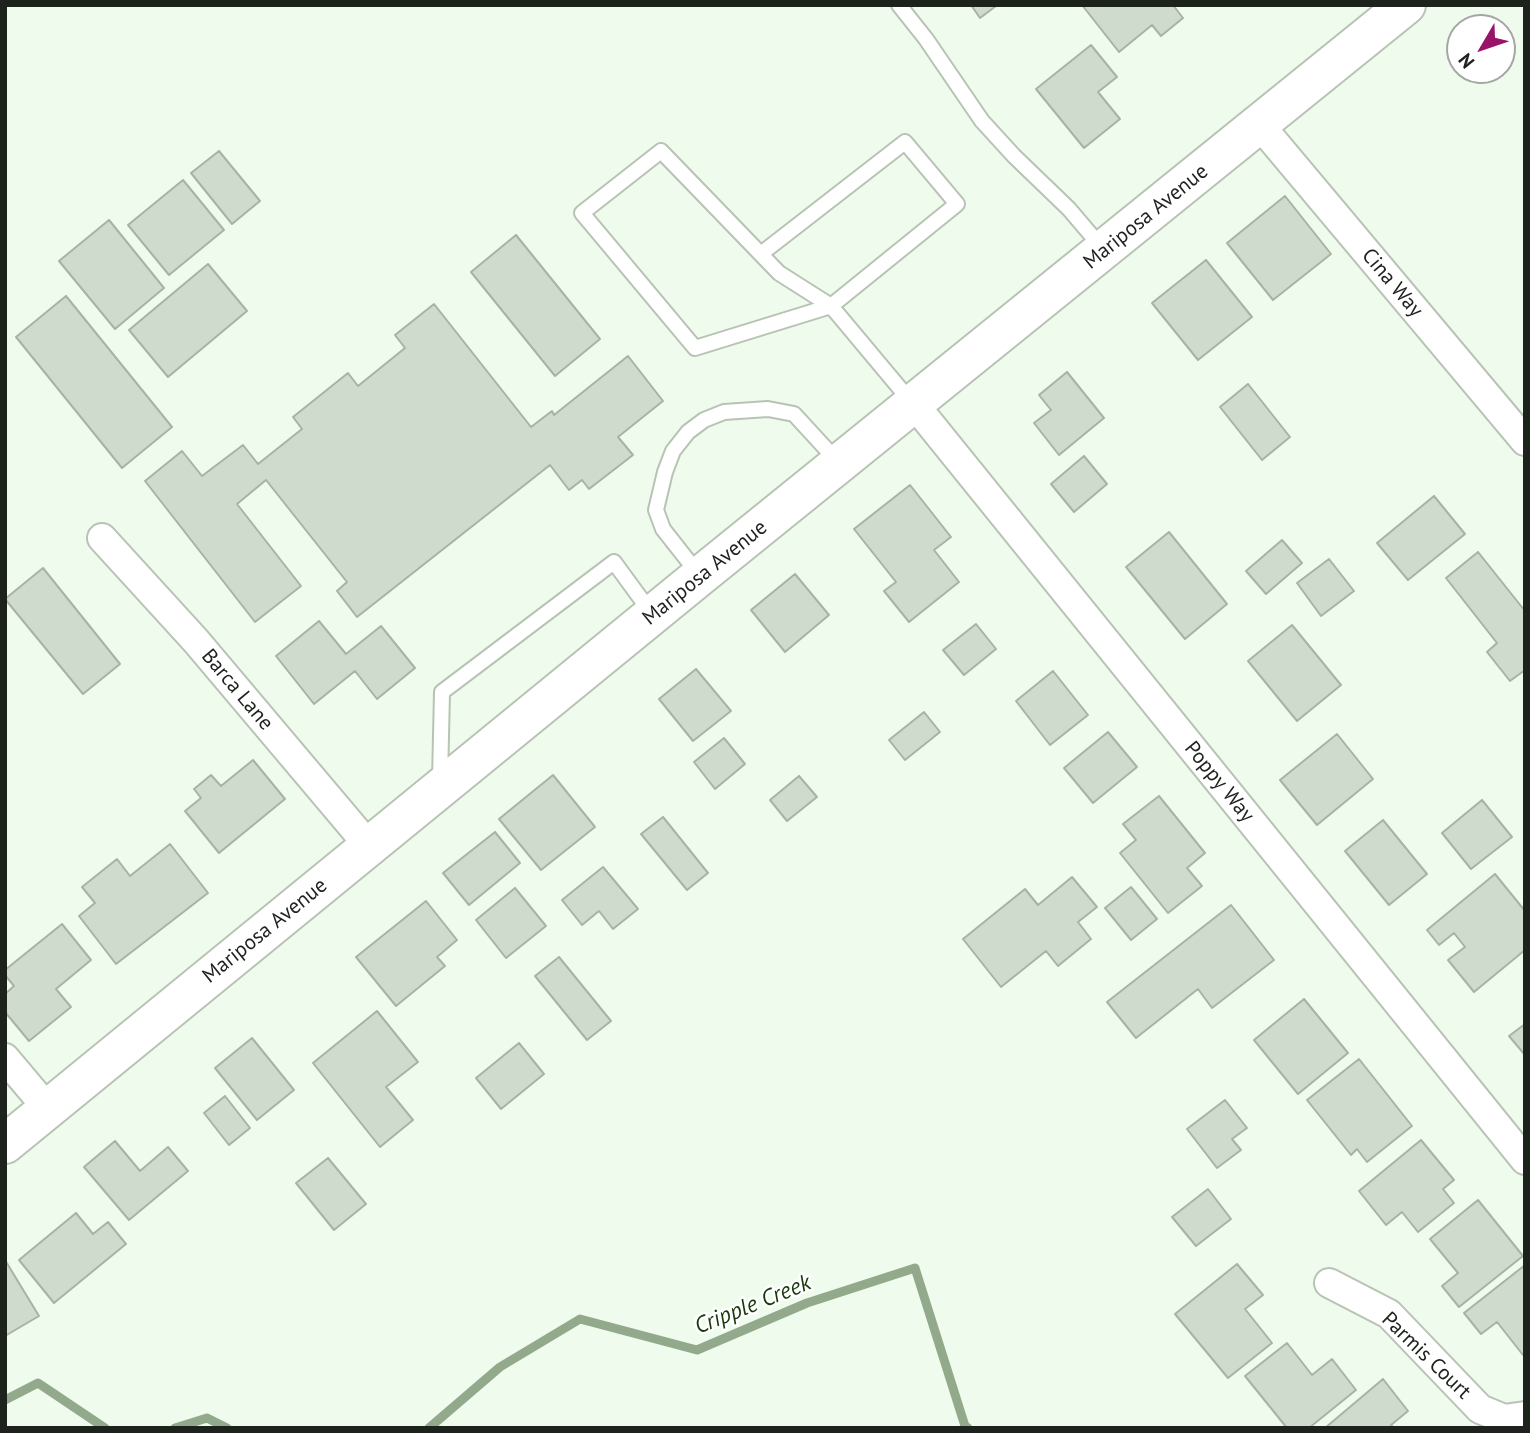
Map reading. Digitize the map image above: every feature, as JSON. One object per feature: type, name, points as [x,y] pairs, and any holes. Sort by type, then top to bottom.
[{"type":"street","name":"Mariposa Avenue","points":[[5,1144],[700,576],[1406,5]]},
{"type":"street","name":"Cina Way","points":[[1259,124],[1525,441]]},
{"type":"street","name":"Poppy Way","points":[[914,404],[1525,1160]]},
{"type":"street","name":"Barca Lane","points":[[102,538],[196,641],[369,846]]},
{"type":"street","points":[[5,1058],[48,1109]]},
{"type":"street","name":"Parmis Court","points":[[1329,1283],[1389,1314],[1480,1409],[1504,1419],[1525,1416]]},
{"type":"lane","points":[[899,5],[926,39],[982,121],[1069,209],[1104,250]]},
{"type":"lane","points":[[762,253],[905,142],[957,204],[831,306],[695,348],[582,213],[661,151],[779,273],[831,306],[914,404]]},
{"type":"lane","points":[[700,576],[663,529],[656,510],[673,451],[688,432],[704,420],[724,412],[768,409],[794,414],[840,464]]},
{"type":"lane","points":[[440,788],[442,692],[614,562],[653,615]]},
{"type":"building","points":[[971,5],[995,5],[996,6],[980,18]]},
{"type":"building","points":[[1082,5],[1173,5],[1183,18],[1161,36],[1152,25],[1119,52]]},
{"type":"building","points":[[1091,45],[1117,77],[1098,92],[1120,119],[1084,148],[1036,89]]},
{"type":"building","points":[[219,151],[260,201],[232,224],[191,173]]},
{"type":"building","points":[[183,180],[224,230],[169,275],[128,225]]},
{"type":"building","points":[[1285,196],[1331,254],[1273,300],[1227,243]]},
{"type":"building","points":[[109,220],[164,288],[115,329],[59,261]]},
{"type":"building","points":[[516,235],[600,339],[555,376],[471,272]]},
{"type":"building","points":[[1206,260],[1252,317],[1198,360],[1152,303]]},
{"type":"building","points":[[208,264],[247,311],[168,377],[129,330]]},
{"type":"building","points":[[66,296],[172,427],[122,468],[16,337]]},
{"type":"building","points":[[434,304],[531,427],[552,411],[554,415],[628,356],[663,401],[618,437],[633,455],[589,489],[582,480],[569,490],[550,465],[357,617],[337,591],[347,582],[266,480],[237,504],[301,586],[255,622],[145,481],[182,451],[202,476],[243,445],[258,464],[302,429],[293,417],[348,373],[358,386],[405,348],[395,335]]},
{"type":"building","points":[[1067,372],[1104,418],[1059,455],[1034,423],[1051,410],[1039,395]]},
{"type":"building","points":[[1248,384],[1290,437],[1262,460],[1220,407]]},
{"type":"building","points":[[1084,456],[1107,484],[1074,512],[1051,484]]},
{"type":"building","points":[[910,485],[951,537],[934,550],[959,582],[909,622],[884,591],[896,582],[854,529]]},
{"type":"building","points":[[1434,496],[1465,534],[1408,580],[1377,543]]},
{"type":"building","points":[[1169,532],[1227,604],[1185,639],[1126,567]]},
{"type":"building","points":[[1282,540],[1302,563],[1266,594],[1246,571]]},
{"type":"building","points":[[1478,552],[1525,611],[1525,670],[1510,681],[1487,652],[1497,643],[1446,578]]},
{"type":"building","points":[[1329,559],[1354,591],[1321,616],[1297,583]]},
{"type":"building","points":[[43,568],[120,664],[83,694],[5,599]]},
{"type":"building","points":[[795,574],[829,615],[785,652],[751,610]]},
{"type":"building","points":[[319,621],[346,654],[381,626],[415,668],[377,699],[355,671],[314,704],[276,656]]},
{"type":"building","points":[[976,624],[996,649],[964,675],[943,650]]},
{"type":"building","points":[[1292,625],[1341,685],[1297,721],[1248,661]]},
{"type":"building","points":[[696,669],[731,711],[693,741],[659,699]]},
{"type":"building","points":[[1053,671],[1088,715],[1050,745],[1016,701]]},
{"type":"building","points":[[924,712],[940,732],[905,760],[889,740]]},
{"type":"building","points":[[1108,732],[1137,767],[1093,803],[1064,768]]},
{"type":"building","points":[[1337,734],[1373,779],[1317,825],[1280,780]]},
{"type":"building","points":[[724,738],[745,764],[715,789],[694,762]]},
{"type":"building","points":[[253,760],[285,799],[219,853],[185,811],[201,798],[194,789],[211,775],[221,786]]},
{"type":"building","points":[[553,775],[595,827],[541,870],[499,819]]},
{"type":"building","points":[[799,776],[817,797],[787,821],[770,800]]},
{"type":"building","points":[[1159,796],[1205,853],[1187,868],[1202,886],[1168,913],[1120,853],[1136,840],[1123,824]]},
{"type":"building","points":[[1482,800],[1512,837],[1471,869],[1442,833]]},
{"type":"building","points":[[663,817],[708,873],[687,890],[641,834]]},
{"type":"building","points":[[1383,820],[1427,874],[1389,905],[1345,851]]},
{"type":"building","points":[[495,832],[520,863],[469,905],[443,873]]},
{"type":"building","points":[[170,844],[208,893],[116,964],[79,916],[95,903],[82,887],[117,859],[130,876]]},
{"type":"building","points":[[603,867],[638,909],[613,929],[599,911],[582,925],[562,900]]},
{"type":"building","points":[[1495,874],[1525,911],[1525,950],[1474,992],[1448,960],[1465,947],[1454,933],[1439,945],[1427,930]]},
{"type":"building","points":[[1072,877],[1097,907],[1078,922],[1091,939],[1058,966],[1046,951],[1001,987],[963,939],[1025,889],[1038,905]]},
{"type":"building","points":[[1131,887],[1157,919],[1131,940],[1105,908]]},
{"type":"building","points":[[515,888],[546,926],[506,958],[476,920]]},
{"type":"building","points":[[426,901],[457,940],[437,957],[445,966],[396,1006],[356,957]]},
{"type":"building","points":[[1231,905],[1274,960],[1212,1008],[1198,989],[1136,1038],[1107,1002]]},
{"type":"building","points":[[62,924],[91,960],[56,989],[71,1007],[29,1041],[5,1012],[5,994],[14,986],[5,975],[5,970]]},
{"type":"building","points":[[559,957],[611,1021],[587,1040],[535,976]]},
{"type":"building","points":[[1304,999],[1348,1053],[1298,1094],[1254,1040]]},
{"type":"building","points":[[377,1011],[418,1062],[386,1087],[413,1120],[380,1147],[313,1063]]},
{"type":"building","points":[[1525,1024],[1525,1055],[1509,1036]]},
{"type":"building","points":[[252,1038],[294,1090],[257,1120],[215,1068]]},
{"type":"building","points":[[519,1043],[544,1074],[501,1109],[476,1078]]},
{"type":"building","points":[[1359,1059],[1412,1126],[1367,1162],[1357,1149],[1351,1155],[1307,1100]]},
{"type":"building","points":[[225,1096],[250,1128],[229,1145],[204,1113]]},
{"type":"building","points":[[1225,1100],[1247,1128],[1232,1139],[1241,1150],[1217,1168],[1187,1129]]},
{"type":"building","points":[[1421,1140],[1454,1180],[1443,1189],[1454,1203],[1418,1232],[1402,1212],[1386,1225],[1359,1191]]},
{"type":"building","points":[[115,1141],[140,1171],[168,1147],[188,1171],[129,1220],[84,1167]]},
{"type":"building","points":[[328,1158],[366,1204],[334,1230],[296,1183]]},
{"type":"building","points":[[1208,1189],[1231,1219],[1196,1246],[1172,1217]]},
{"type":"building","points":[[1478,1200],[1523,1256],[1459,1307],[1442,1286],[1458,1273],[1430,1239]]},
{"type":"building","points":[[76,1213],[93,1234],[108,1222],[126,1244],[54,1303],[19,1260]]},
{"type":"building","points":[[5,1260],[39,1316],[5,1336]]},
{"type":"building","points":[[1237,1264],[1263,1295],[1245,1309],[1272,1343],[1228,1378],[1175,1314]]},
{"type":"building","points":[[1525,1265],[1523,1355],[1497,1322],[1481,1334],[1464,1313]]},
{"type":"building","points":[[1287,1343],[1312,1375],[1332,1359],[1356,1390],[1309,1428],[1287,1428],[1245,1376]]},
{"type":"building","points":[[1383,1379],[1408,1411],[1391,1425],[1394,1428],[1325,1428]]},
{"type":"waterway","name":"Cripple Creek","points":[[429,1428],[500,1367],[580,1319],[697,1350],[807,1303],[915,1268],[965,1426],[968,1428]]},
{"type":"waterway","name":"Cripple Creek","points":[[5,1400],[38,1383],[105,1428]]},
{"type":"waterway","name":"Cripple Creek","points":[[175,1428],[207,1418],[227,1428]]}]
